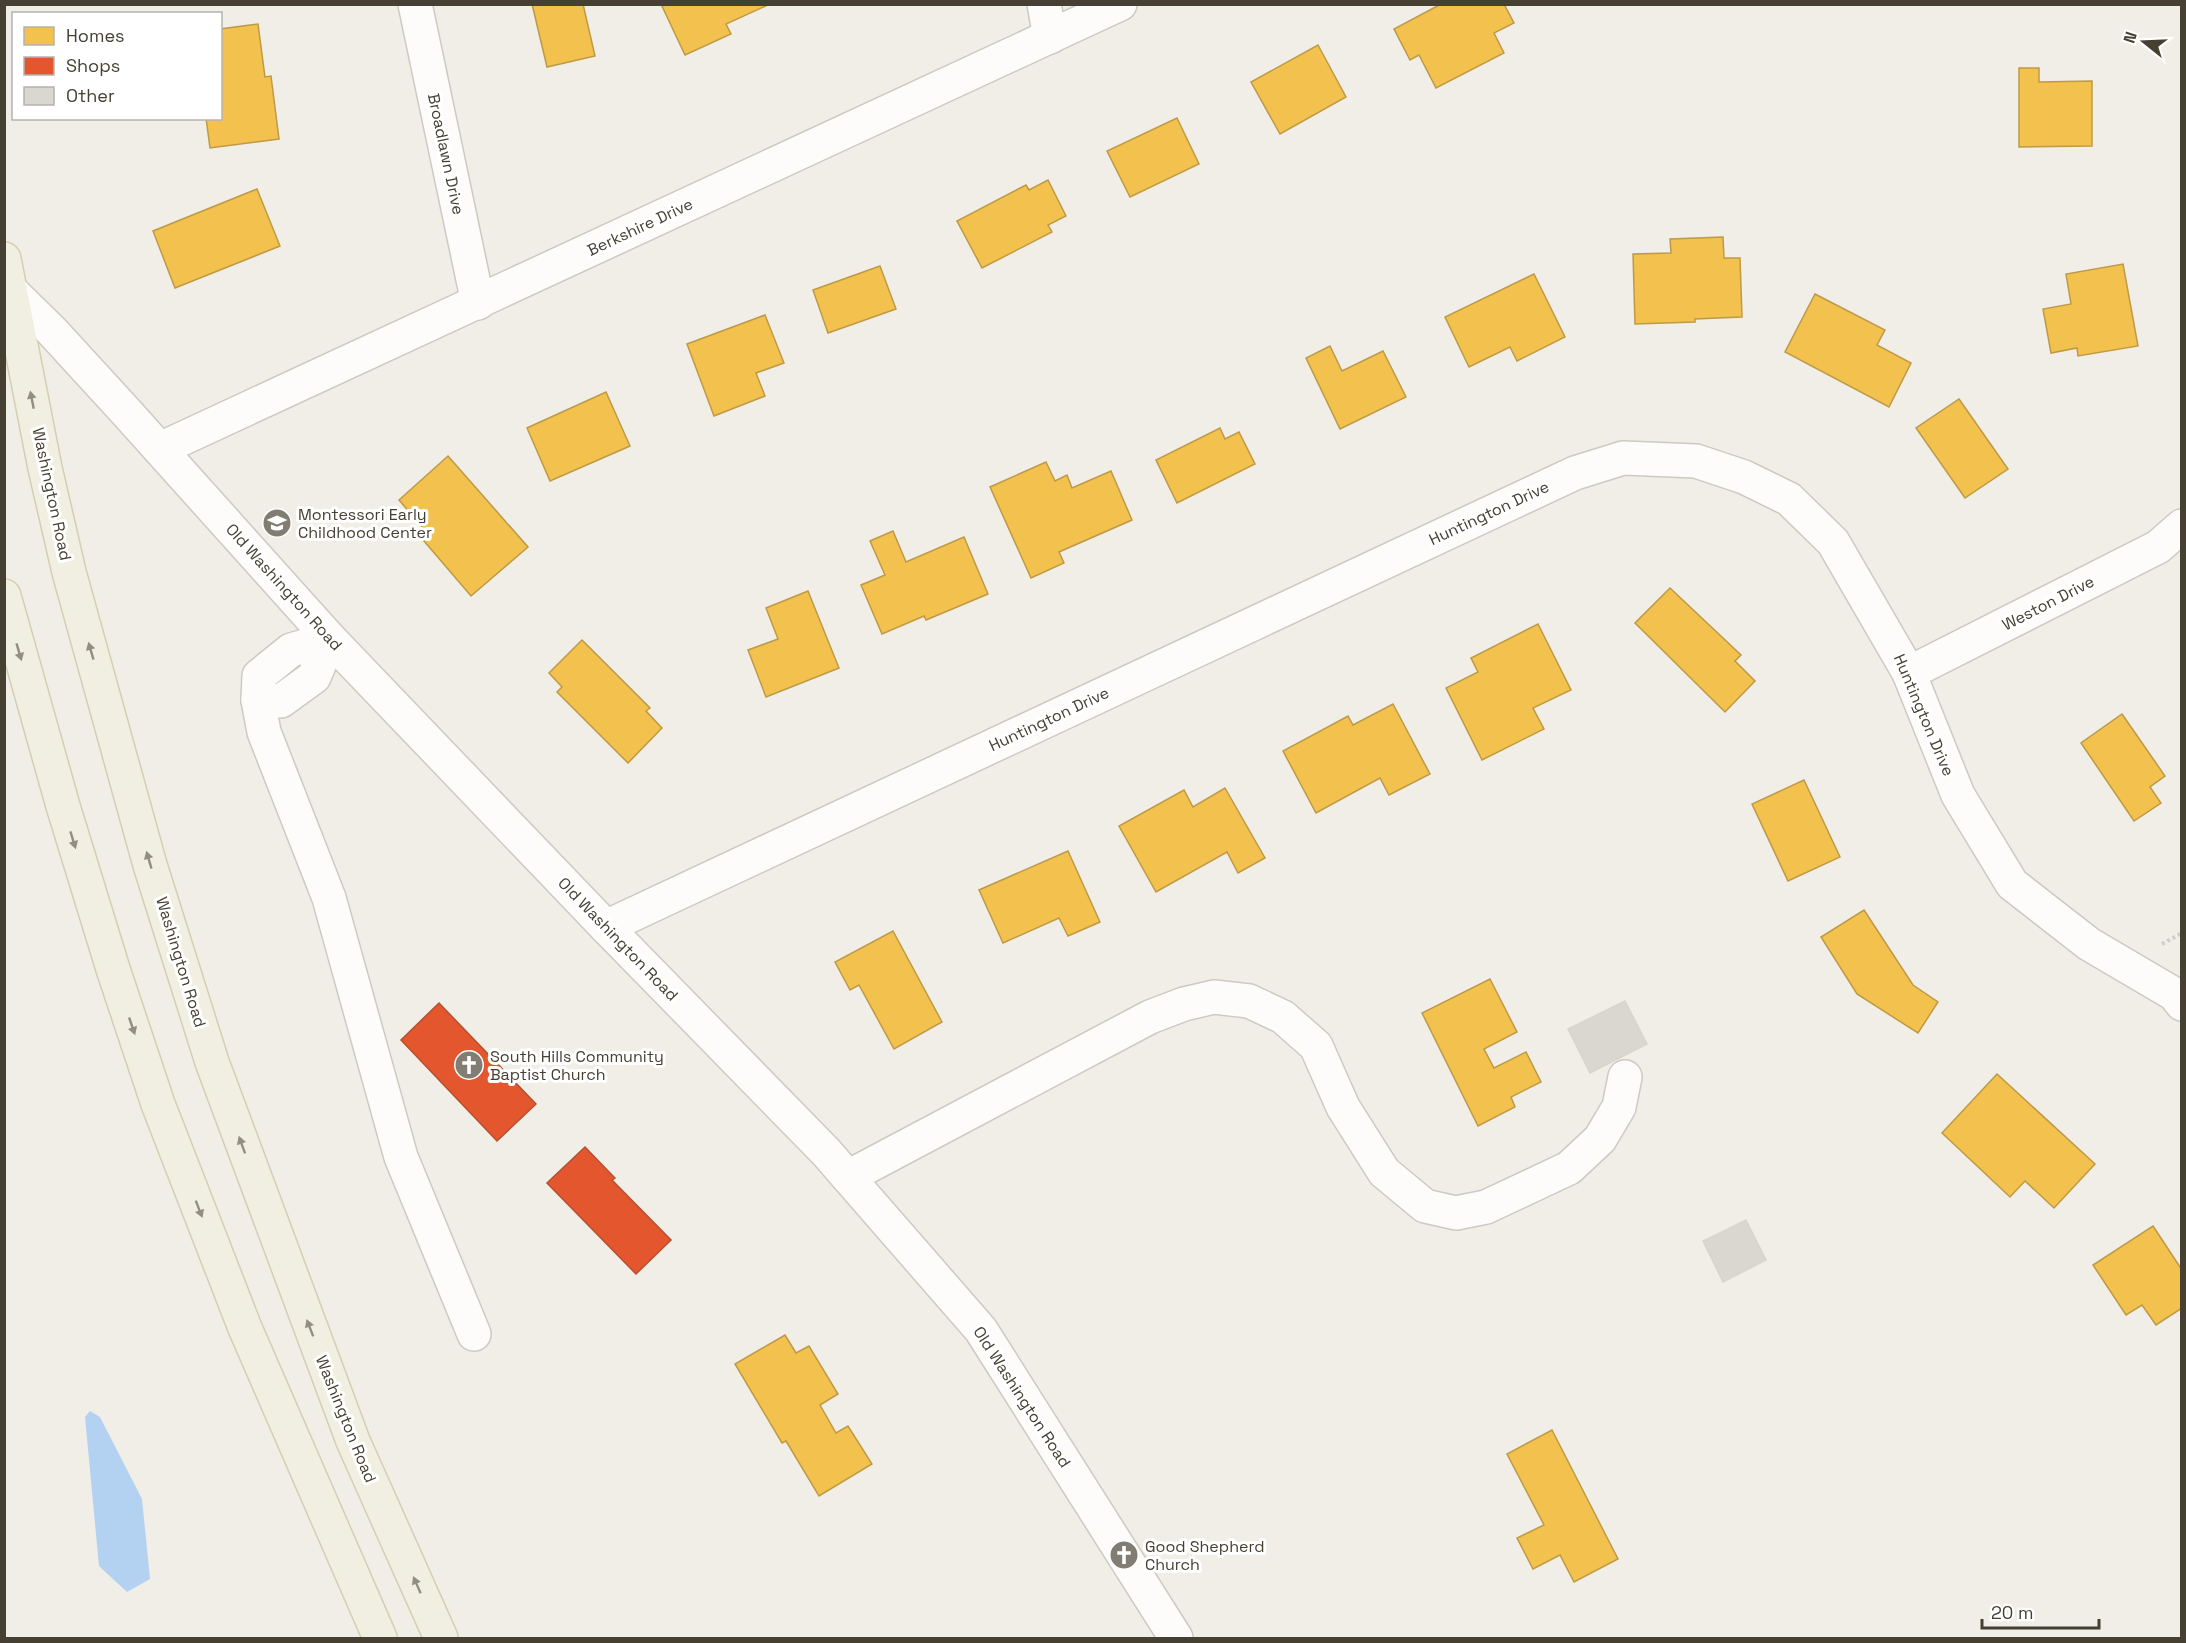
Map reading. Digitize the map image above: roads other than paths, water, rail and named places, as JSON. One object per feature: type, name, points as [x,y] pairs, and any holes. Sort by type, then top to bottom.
[{"type":"main road","name":"Washington Road","points":[[6,278],[69,572],[150,865],[212,1062],[353,1442],[441,1638]]},
{"type":"main road","points":[[4,596],[66,817],[158,1104],[245,1328],[380,1638]]},
{"type":"street","name":"Broadlawn Drive","points":[[415,4],[478,303]]},
{"type":"street","points":[[1044,4],[1050,37]]},
{"type":"street","name":"Berkshire Drive","points":[[160,448],[478,303],[1120,4]]},
{"type":"street","name":"Old Washington Road","points":[[6,278],[330,639],[826,1152],[981,1330],[1176,1638]]},
{"type":"street","name":"Huntington Drive","points":[[606,927],[1575,473],[1623,458],[1696,461],[1744,477],[1789,499],[1833,542],[1909,673],[1958,795],[2012,884],[2090,944],[2174,994],[2181,1004]]},
{"type":"street","name":"Weston Drive","points":[[1909,673],[2158,547],[2181,526]]},
{"type":"street","points":[[330,639],[291,650],[259,676],[258,700],[264,732],[329,898],[401,1157],[474,1334]]},
{"type":"street","points":[[848,1177],[1150,1017],[1184,1004],[1214,997],[1249,1001],[1283,1017],[1316,1046],[1343,1107],[1384,1172],[1425,1206],[1456,1213],[1486,1207],[1569,1168],[1600,1139],[1619,1107],[1625,1077]]},
{"type":"water","points":[[90,1411],[100,1417],[142,1499],[150,1579],[127,1592],[99,1566],[85,1417]]},
{"type":"place","name":"Montessori Early Childhood Center","points":[[277,523]]},
{"type":"place","name":"South Hills Community Baptist Church","points":[[469,1065]]},
{"type":"place","name":"Good Shepherd Church","points":[[1124,1555]]}]
